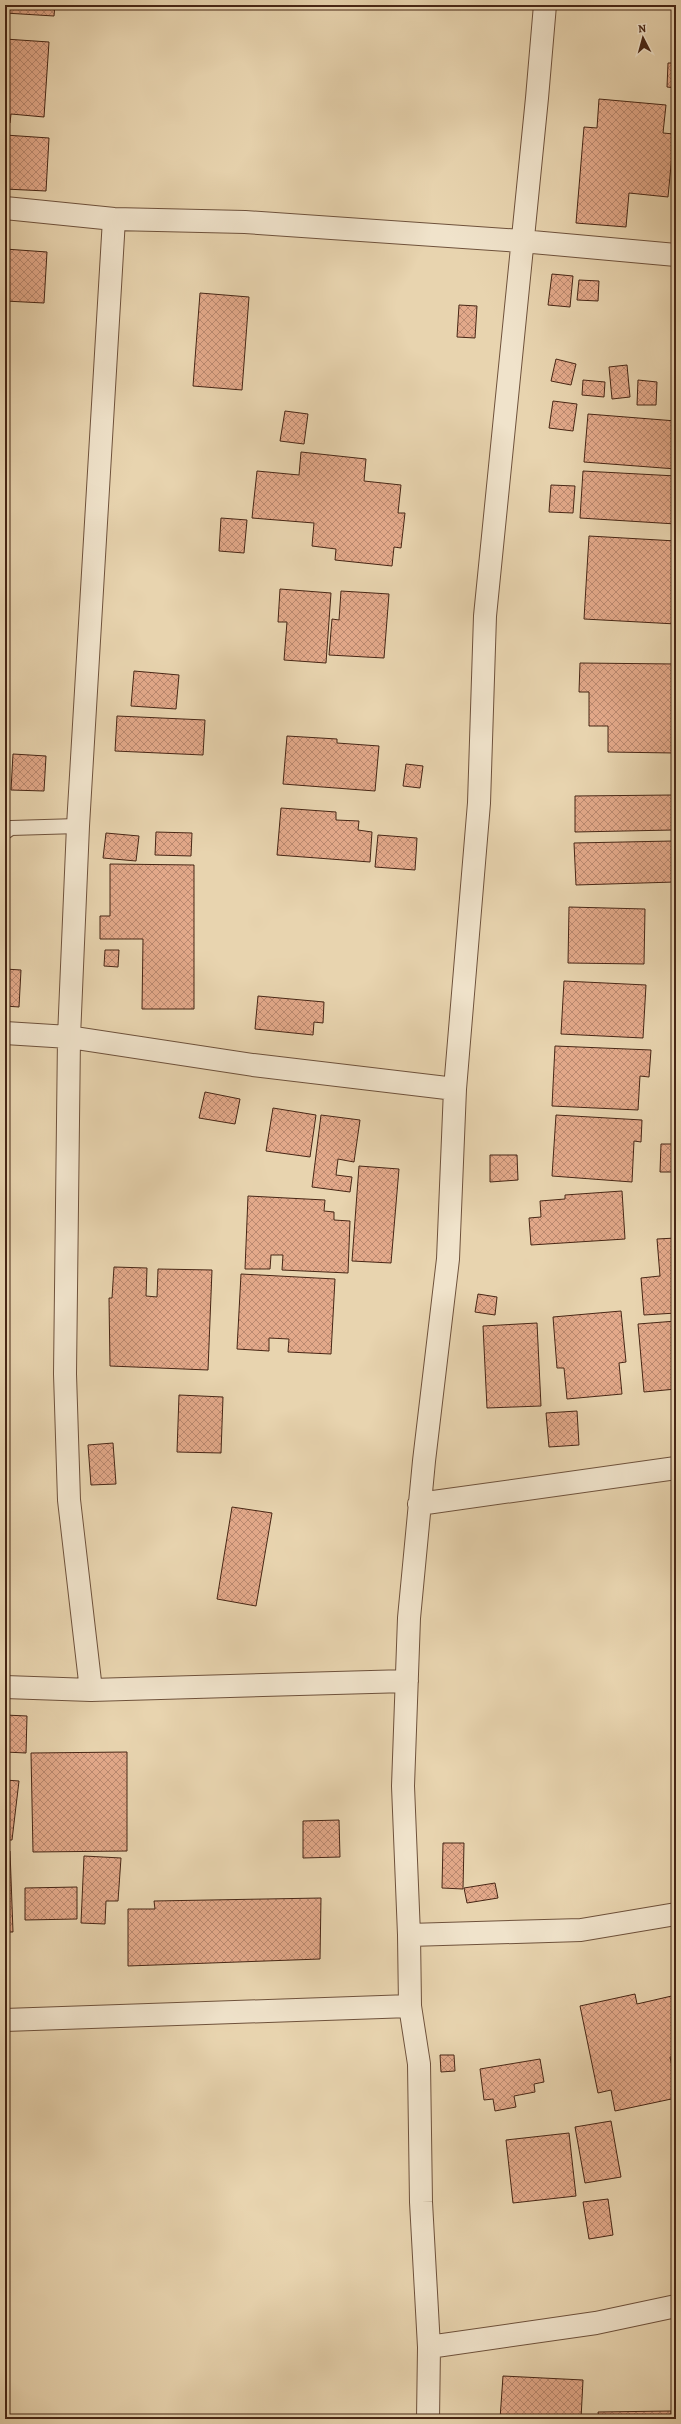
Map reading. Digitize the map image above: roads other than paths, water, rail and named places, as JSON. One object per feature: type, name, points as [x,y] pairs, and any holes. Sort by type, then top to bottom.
[{"type":"street","points":[[428,2419],[429,2347],[421,2202],[419,2064],[410,2006],[409,1935],[403,1786],[409,1618],[420,1504],[448,1259],[455,1089],[479,803],[485,616],[545,5]]},
{"type":"street","points":[[5,208],[114,219],[245,222],[521,241],[676,255]]},
{"type":"street","points":[[91,1690],[69,1476],[65,1374],[69,1037],[78,826],[114,219]]},
{"type":"street","points":[[5,1033],[69,1037],[253,1065],[455,1089]]},
{"type":"street","points":[[420,1504],[676,1468]]},
{"type":"street","points":[[5,1687],[91,1690],[407,1681]]},
{"type":"street","points":[[409,1935],[581,1930],[676,1914]]},
{"type":"street","points":[[5,2020],[410,2006]]},
{"type":"street","points":[[429,2347],[596,2324],[676,2306]]},
{"type":"lane","points":[[5,832],[11,828],[78,826]]}]
